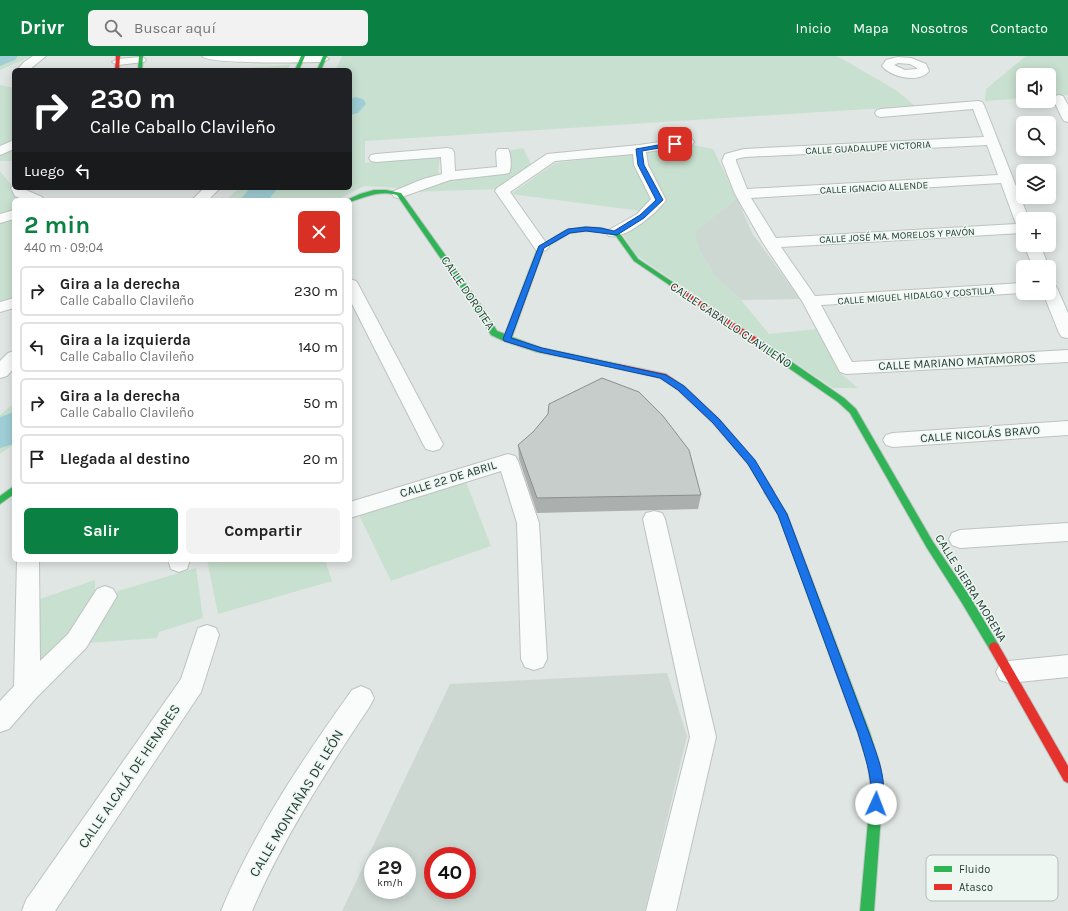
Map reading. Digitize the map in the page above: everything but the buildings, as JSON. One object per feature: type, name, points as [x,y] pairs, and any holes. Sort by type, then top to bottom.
[{"type":"street","points":[[25,68],[40,56]]},
{"type":"street","points":[[208,56],[248,58],[324,58],[320,68]]},
{"type":"street","points":[[298,68],[302,58]]},
{"type":"street","points":[[118,63],[141,62]]},
{"type":"street","points":[[1059,99],[1068,118]]},
{"type":"street","points":[[881,113],[978,105],[1019,212]]},
{"type":"street","name":"CALLE GUADALUPE VICTORIA","points":[[742,194],[729,161],[730,157],[744,153],[992,141]]},
{"type":"street","points":[[541,247],[502,191],[552,157],[638,149],[687,142]]},
{"type":"street","points":[[0,151],[12,145]]},
{"type":"street","points":[[507,339],[541,247],[568,231],[590,229],[614,233],[642,217],[659,200],[641,165],[638,149]]},
{"type":"street","points":[[376,158],[447,152],[448,176]]},
{"type":"street","points":[[352,199],[375,191],[392,191],[399,194],[428,182],[448,176],[504,170],[503,152]]},
{"type":"street","name":"CALLE IGNACIO ALLENDE","points":[[742,194],[1006,179]]},
{"type":"street","points":[[19,190],[20,193],[32,198]]},
{"type":"street","points":[[202,198],[211,190]]},
{"type":"street","name":"CALLE DOROTEA","points":[[399,194],[479,308],[494,333],[507,339],[547,351],[596,363],[640,370],[663,376],[681,388],[716,421],[752,462],[782,514],[864,733],[874,765],[877,788],[867,911]]},
{"type":"street","points":[[742,194],[771,243],[810,301]]},
{"type":"street","points":[[0,219],[12,215]]},
{"type":"street","name":"CALLE JOSÉ MA. MORELOS Y PAVÓN","points":[[771,243],[1016,228]]},
{"type":"street","name":"CALLE CABALLO CLAVILEÑO","points":[[614,233],[621,238],[636,260],[841,400],[853,411]]},
{"type":"street","points":[[352,288],[433,444]]},
{"type":"street","name":"CALLE MIGUEL HIDALGO Y COSTILLA","points":[[810,301],[1016,288]]},
{"type":"street","points":[[1054,300],[1068,333]]},
{"type":"street","name":"CALLE MARIANO MATAMOROS","points":[[810,301],[846,368],[1068,356]]},
{"type":"street","points":[[0,308],[12,304]]},
{"type":"street","points":[[0,372],[12,359]]},
{"type":"street","name":"CALLE SIERRA MORENA","points":[[853,411],[930,545],[966,600],[1009,672],[1068,777]]},
{"type":"street","name":"CALLE NICOLÁS BRAVO","points":[[893,440],[1068,428]]},
{"type":"street","name":"CALLE 22 DE ABRIL","points":[[352,509],[508,461],[528,523],[534,659]]},
{"type":"street","points":[[0,501],[12,491]]},
{"type":"street","points":[[654,519],[702,737],[661,911]]},
{"type":"street","points":[[960,540],[1068,532]]},
{"type":"street","points":[[27,690],[28,562]]},
{"type":"street","points":[[0,720],[27,690],[77,641],[105,596]]},
{"type":"street","name":"CALLE ALCALÁ DE HENARES","points":[[37,911],[192,684],[207,635]]},
{"type":"street","points":[[1009,672],[1068,666]]},
{"type":"street","name":"CALLE MONTAÑAS DE LEÓN","points":[[236,911],[251,876],[316,764],[361,698]]},
{"type":"shaded area","points":[[737,198],[752,233],[800,299],[741,300],[716,277],[700,252],[694,232]]},
{"type":"shaded area","points":[[667,673],[687,736],[645,911],[342,911],[364,865],[364,899],[416,899],[416,847],[372,847],[450,684]]},
{"type":"green space","points":[[0,56],[32,56],[0,70]]},
{"type":"green space","points":[[342,56],[837,56],[896,90],[915,106],[365,141],[365,163],[440,156],[438,174],[399,188],[364,186],[340,198],[228,198],[237,190],[352,190],[352,68],[337,68]]},
{"type":"green space","points":[[1026,56],[1068,56],[1068,95],[1056,96],[1056,68],[1016,68],[1016,99],[985,101],[986,89]]},
{"type":"green space","points":[[290,65],[289,68],[243,68]]},
{"type":"green space","points":[[0,85],[12,88],[12,161],[0,161]]},
{"type":"green space","points":[[688,144],[713,149],[737,198],[695,232],[700,252],[716,277],[741,300],[769,334],[817,329],[839,372],[858,388],[833,388],[637,256],[622,233],[664,202],[644,162],[643,151]]},
{"type":"green space","points":[[523,148],[532,166],[500,189],[410,192],[450,178],[507,170],[507,151]]},
{"type":"green space","points":[[629,154],[637,156],[641,181],[655,199],[641,211],[511,194],[555,163]]},
{"type":"green space","points":[[0,171],[12,186],[12,190],[15,190],[21,198],[12,198],[12,298],[0,302]]},
{"type":"green space","points":[[12,405],[12,445],[0,454],[0,415]]},
{"type":"green space","points":[[466,482],[491,546],[391,581],[358,513]]},
{"type":"green space","points":[[207,562],[326,562],[332,581],[218,614]]},
{"type":"green space","points":[[196,568],[203,618],[159,632],[157,638],[87,643],[118,591]]},
{"type":"green space","points":[[95,580],[95,598],[71,640],[35,672],[37,600]]},
{"type":"waterway","points":[[0,60],[8,56]]},
{"type":"waterway","points":[[255,198],[263,190]]},
{"type":"waterway","points":[[0,436],[12,426]]},
{"type":"traffic: fast","points":[[140,68],[141,56]]},
{"type":"traffic: fast","points":[[298,68],[303,56]]},
{"type":"traffic: fast","points":[[320,68],[325,56]]},
{"type":"traffic: fast","points":[[352,199],[380,191],[399,194],[479,308],[494,333],[540,350],[618,366]]},
{"type":"traffic: fast","points":[[507,339],[541,247],[568,231],[585,229],[601,230],[618,235],[636,260],[673,285]]},
{"type":"traffic: fast","points":[[757,342],[841,400],[853,411],[930,545],[966,600],[994,647]]},
{"type":"traffic: fast","points":[[0,501],[12,491]]},
{"type":"traffic: fast","points":[[769,492],[782,514],[864,733],[874,765],[877,788],[867,911]]},
{"type":"traffic: jam","points":[[117,68],[118,56]]},
{"type":"traffic: jam","points":[[673,285],[757,342]]},
{"type":"traffic: jam","points":[[618,366],[663,376],[681,388],[716,421],[751,462],[769,492]]},
{"type":"traffic: jam","points":[[994,647],[1068,777]]},
{"type":"route","points":[[675,144],[638,149],[641,165],[659,200],[642,217],[614,233],[586,229],[568,231],[541,247],[507,339],[540,350],[663,376],[681,388],[716,421],[752,462],[782,514],[864,733],[874,765],[877,788],[876,804]]}]
